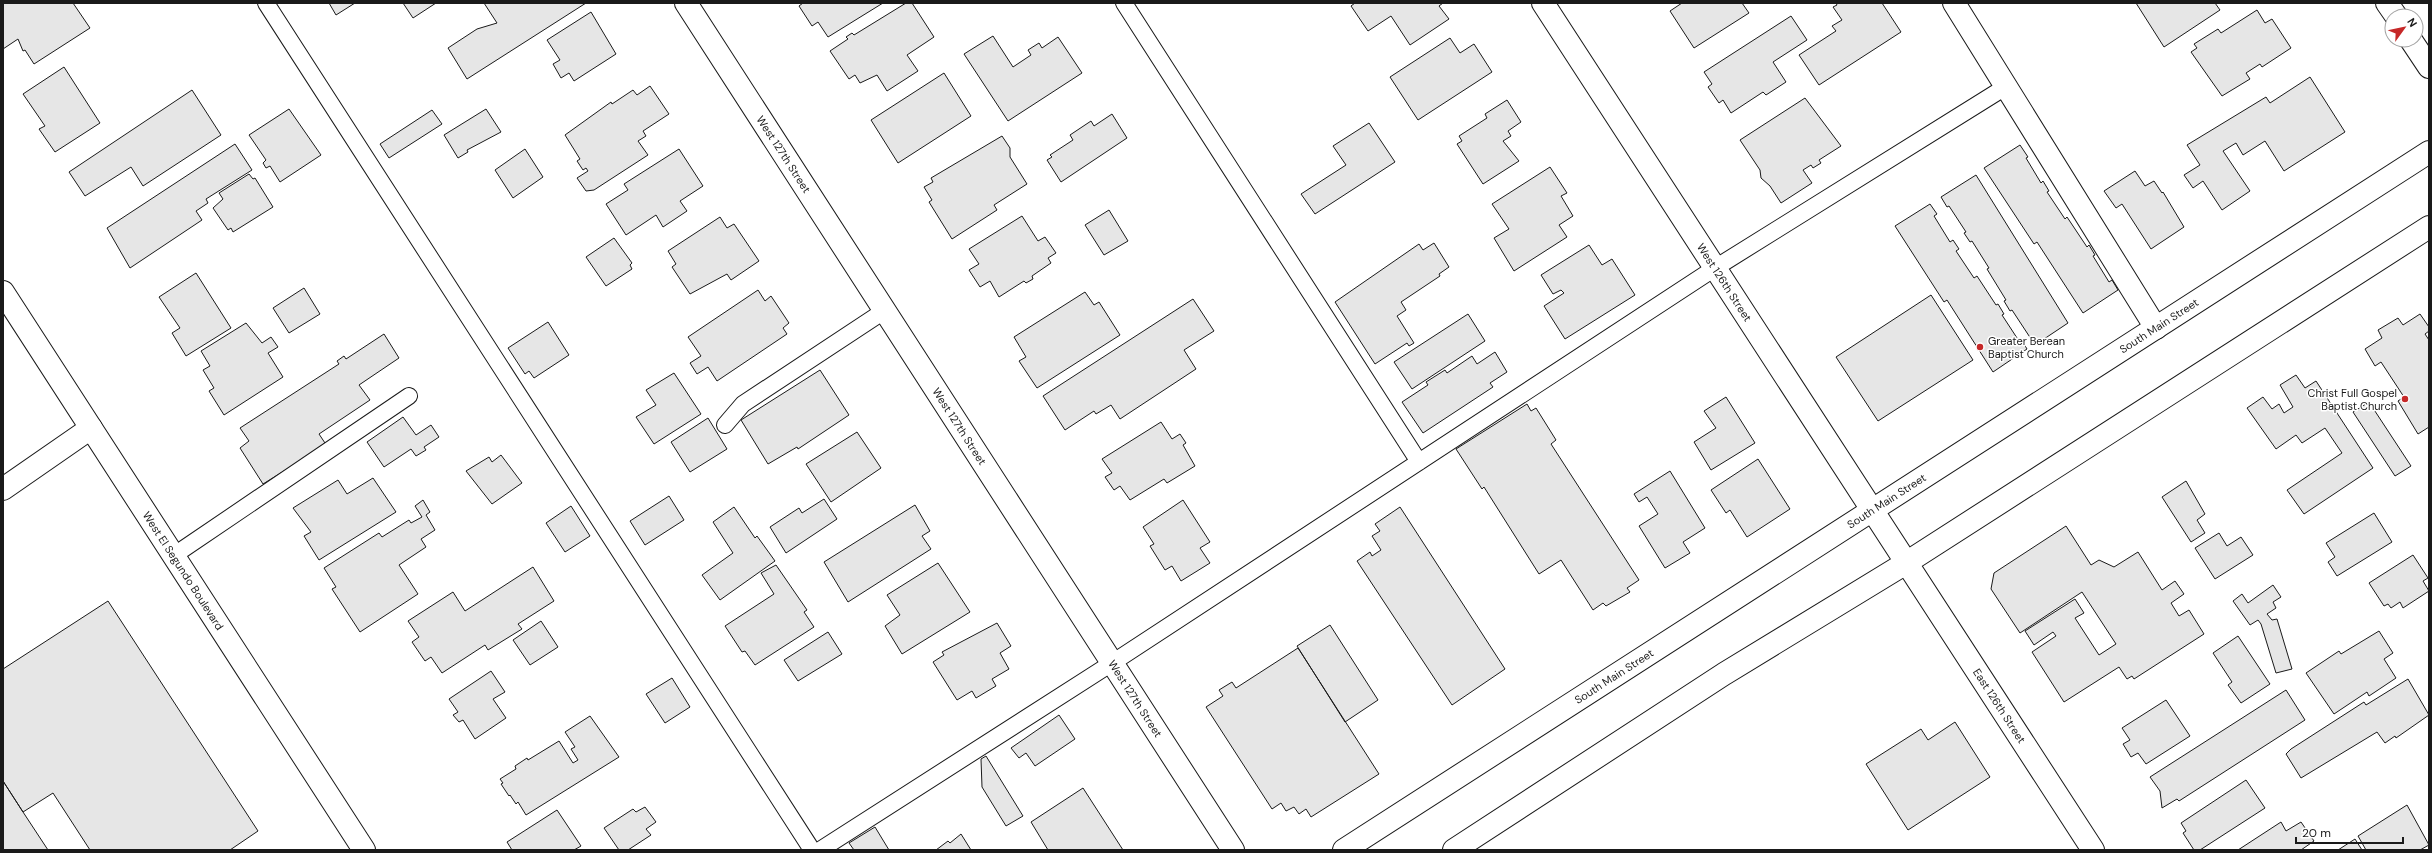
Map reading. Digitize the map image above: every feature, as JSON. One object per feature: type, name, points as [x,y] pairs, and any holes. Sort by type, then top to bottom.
[{"type":"main road","name":"West 127th Street","points":[[686,3],[1233,850]]},
{"type":"main road","name":"West 126th Street","points":[[1542,3],[1906,563]]},
{"type":"main road","points":[[1954,3],[2156,328]]},
{"type":"main road","points":[[2416,48],[2429,67]]},
{"type":"main road","name":"South Main Street","points":[[1344,850],[2429,152]]},
{"type":"main road","points":[[1454,850],[1724,674],[1906,563],[2429,227]]},
{"type":"main road","name":"West El Segundo Boulevard","points":[[3,292],[364,850]]},
{"type":"main road","points":[[3,489],[91,428]]},
{"type":"main road","name":"East 126th Street","points":[[1906,563],[2093,850]]},
{"type":"lane","points":[[266,3],[812,850]]},
{"type":"lane","points":[[1124,3],[1418,462]]},
{"type":"lane","points":[[820,850],[1112,663],[1715,268],[2007,86]]},
{"type":"lane","points":[[725,425],[743,404],[884,311]]},
{"type":"lane","points":[[173,556],[409,396]]},
{"type":"building","points":[[3,3],[73,3],[90,28],[34,64],[25,50],[23,51],[18,39],[3,49]]},
{"type":"building","points":[[329,3],[355,3],[336,15]]},
{"type":"building","points":[[403,3],[436,3],[413,18]]},
{"type":"building","points":[[484,3],[586,3],[467,79],[448,48],[477,29],[497,23]]},
{"type":"building","points":[[803,3],[883,3],[828,37],[818,22],[812,26],[799,6]]},
{"type":"building","points":[[906,3],[912,3],[934,37],[907,55],[918,71],[887,91],[877,75],[860,83],[855,75],[849,79],[830,51],[848,39],[846,37],[852,33],[854,35]]},
{"type":"building","points":[[1355,3],[1443,3],[1439,6],[1449,19],[1410,45],[1391,16],[1368,31],[1351,6]]},
{"type":"building","points":[[1682,3],[1742,3],[1749,13],[1694,48],[1670,11]]},
{"type":"building","points":[[1836,3],[1882,3],[1901,32],[1819,85],[1799,55],[1836,31],[1832,26],[1842,20],[1833,7],[1837,5]]},
{"type":"building","points":[[2136,3],[2215,3],[2220,10],[2164,47]]},
{"type":"building","points":[[2257,10],[2265,23],[2272,19],[2291,48],[2262,67],[2260,64],[2246,73],[2250,79],[2222,96],[2191,52],[2197,48],[2194,44],[2218,29],[2221,33]]},
{"type":"building","points":[[591,12],[616,54],[574,81],[569,73],[561,78],[553,64],[560,60],[547,40]]},
{"type":"building","points":[[1791,16],[1807,40],[1773,62],[1786,82],[1766,95],[1763,92],[1731,113],[1723,100],[1719,103],[1708,87],[1712,84],[1704,72]]},
{"type":"building","points":[[993,36],[1013,67],[1031,55],[1028,50],[1039,43],[1042,48],[1058,37],[1082,73],[1008,121],[964,54]]},
{"type":"building","points":[[1450,38],[1460,53],[1474,44],[1492,72],[1418,120],[1390,77]]},
{"type":"building","points":[[64,67],[100,123],[55,152],[39,129],[45,126],[23,94]]},
{"type":"building","points":[[944,73],[971,116],[898,163],[871,120]]},
{"type":"building","points":[[2310,77],[2345,132],[2284,171],[2265,141],[2243,155],[2236,143],[2223,151],[2250,191],[2222,210],[2203,181],[2193,188],[2184,175],[2200,165],[2187,145],[2266,97],[2270,103]]},
{"type":"building","points":[[650,86],[669,114],[643,131],[646,136],[638,141],[648,155],[594,190],[586,191],[577,178],[588,171],[586,168],[583,170],[577,161],[580,159],[565,135],[611,102],[612,104],[633,90],[637,95]]},
{"type":"building","points":[[192,90],[221,135],[143,186],[131,167],[85,196],[69,172]]},
{"type":"building","points":[[1805,98],[1841,146],[1819,160],[1821,163],[1813,168],[1811,165],[1803,170],[1812,183],[1781,203],[1770,186],[1761,178],[1760,170],[1740,140]]},
{"type":"building","points":[[1507,100],[1521,122],[1508,131],[1511,136],[1503,141],[1519,161],[1483,184],[1457,144],[1462,141],[1459,136],[1487,118],[1485,114]]},
{"type":"building","points":[[289,109],[321,155],[280,182],[270,166],[266,168],[263,163],[266,160],[249,135]]},
{"type":"building","points":[[486,109],[501,132],[467,150],[468,152],[458,158],[444,135]]},
{"type":"building","points":[[432,110],[442,124],[389,158],[380,144]]},
{"type":"building","points":[[1112,114],[1127,138],[1061,182],[1047,160],[1052,157],[1050,155],[1073,140],[1070,135],[1091,121],[1094,126]]},
{"type":"building","points":[[1369,123],[1395,162],[1315,214],[1301,194],[1346,165],[1333,146]]},
{"type":"building","points":[[1002,136],[1010,148],[1010,157],[1027,184],[994,205],[997,210],[952,239],[929,202],[932,200],[924,187],[933,182],[931,178]]},
{"type":"building","points":[[235,144],[252,170],[206,199],[208,203],[196,211],[202,220],[130,268],[107,228]]},
{"type":"building","points":[[2020,145],[2041,183],[2043,181],[2049,191],[2047,192],[2065,219],[2067,217],[2087,247],[2089,245],[2095,255],[2093,256],[2109,282],[2112,280],[2118,290],[2083,313],[2037,242],[2034,244],[1984,168]]},
{"type":"building","points":[[525,149],[543,177],[513,198],[495,170]]},
{"type":"building","points":[[679,149],[703,186],[680,201],[687,211],[663,227],[656,215],[626,235],[606,204],[628,190],[624,184]]},
{"type":"building","points":[[1550,167],[1567,193],[1561,196],[1573,216],[1559,225],[1567,237],[1514,271],[1494,238],[1509,229],[1492,204]]},
{"type":"building","points":[[2135,171],[2145,186],[2154,181],[2162,193],[2163,192],[2184,227],[2151,249],[2122,204],[2116,208],[2104,191]]},
{"type":"building","points":[[249,174],[253,179],[255,178],[273,207],[233,232],[231,228],[228,230],[213,208],[223,199],[219,193]]},
{"type":"building","points":[[1976,175],[2068,323],[2035,345],[2012,310],[2010,311],[2004,301],[2006,300],[1987,269],[1989,268],[1972,241],[1970,242],[1964,233],[1966,232],[1949,206],[1947,207],[1941,197]]},
{"type":"building","points":[[1930,204],[1937,214],[1934,216],[1950,242],[1953,240],[1959,249],[1956,251],[1974,278],[1977,276],[1996,305],[1998,304],[2004,314],[2002,315],[2019,341],[2021,339],[2027,349],[1993,372],[1947,300],[1944,302],[1895,226]]},
{"type":"building","points":[[1109,210],[1128,241],[1104,255],[1085,225]]},
{"type":"building","points":[[1022,216],[1038,241],[1045,237],[1056,253],[1048,258],[1051,263],[1032,276],[1033,279],[1026,283],[1024,281],[999,297],[990,281],[980,287],[969,270],[979,264],[969,249]]},
{"type":"building","points":[[720,217],[727,228],[734,224],[759,261],[731,280],[727,274],[690,294],[672,267],[676,264],[668,251]]},
{"type":"building","points":[[614,238],[632,263],[630,265],[632,269],[606,286],[586,257]]},
{"type":"building","points":[[1434,243],[1449,267],[1439,274],[1440,276],[1401,302],[1406,310],[1397,316],[1414,343],[1409,346],[1407,343],[1375,364],[1335,302],[1419,244],[1423,250]]},
{"type":"building","points":[[1589,245],[1602,265],[1612,259],[1635,295],[1565,339],[1544,306],[1564,293],[1561,290],[1553,294],[1541,275]]},
{"type":"building","points":[[196,273],[231,328],[186,356],[172,333],[180,328],[159,297]]},
{"type":"building","points":[[304,288],[320,314],[289,333],[273,308]]},
{"type":"building","points":[[758,290],[765,301],[771,296],[789,323],[783,328],[787,334],[717,381],[708,367],[697,374],[690,363],[701,356],[688,337]]},
{"type":"building","points":[[1085,292],[1094,305],[1099,302],[1120,335],[1037,388],[1019,361],[1026,357],[1014,337]]},
{"type":"building","points":[[1931,295],[1973,360],[1878,421],[1836,357]]},
{"type":"building","points":[[1193,299],[1214,331],[1184,350],[1196,369],[1120,419],[1111,405],[1096,414],[1094,411],[1065,430],[1043,396]]},
{"type":"building","points":[[1468,314],[1485,341],[1412,389],[1394,362]]},
{"type":"building","points":[[2420,314],[2429,327],[2429,331],[2425,334],[2429,340],[2429,427],[2418,434],[2398,401],[2404,397],[2381,362],[2375,366],[2365,349],[2382,338],[2378,330],[2398,318],[2403,325]]},
{"type":"building","points":[[548,322],[569,355],[534,378],[529,371],[525,374],[508,348]]},
{"type":"building","points":[[246,323],[262,343],[271,337],[278,347],[268,353],[283,377],[224,415],[209,391],[214,388],[203,370],[210,366],[201,351]]},
{"type":"building","points":[[384,334],[399,358],[359,385],[370,400],[319,434],[325,443],[313,453],[263,484],[240,448],[249,441],[240,428],[339,364],[337,361],[344,356],[346,359]]},
{"type":"building","points":[[1495,352],[1507,372],[1490,383],[1493,387],[1423,433],[1402,402],[1428,385],[1426,382],[1445,370],[1447,373],[1472,356],[1477,364]]},
{"type":"building","points":[[820,370],[849,415],[798,449],[797,447],[768,464],[741,420]]},
{"type":"building","points":[[674,373],[701,414],[654,444],[636,417],[656,405],[646,390]]},
{"type":"building","points":[[2296,375],[2305,388],[2316,381],[2373,468],[2304,514],[2287,490],[2342,453],[2325,428],[2302,443],[2296,435],[2276,449],[2247,408],[2263,397],[2272,409],[2279,404],[2284,413],[2293,407],[2280,385]]},
{"type":"building","points":[[1726,397],[1755,443],[1711,470],[1694,442],[1716,428],[1704,411]]},
{"type":"building","points":[[2369,402],[2411,466],[2395,476],[2353,412]]},
{"type":"building","points":[[1527,404],[1531,411],[1536,408],[1556,440],[1551,444],[1639,580],[1627,588],[1630,592],[1606,606],[1603,603],[1593,610],[1561,560],[1539,574],[1484,487],[1482,489],[1456,449]]},
{"type":"building","points":[[403,417],[416,435],[431,425],[439,437],[424,447],[426,450],[416,456],[411,449],[384,467],[367,442]]},
{"type":"building","points":[[708,418],[727,449],[690,472],[671,442]]},
{"type":"building","points":[[1161,422],[1172,439],[1180,434],[1186,443],[1183,445],[1195,466],[1167,483],[1164,479],[1130,500],[1120,486],[1114,490],[1105,477],[1112,473],[1102,459]]},
{"type":"building","points":[[857,432],[881,468],[831,502],[806,464]]},
{"type":"building","points":[[501,455],[522,483],[492,504],[466,471],[489,457],[492,462]]},
{"type":"building","points":[[1758,459],[1790,509],[1747,537],[1730,510],[1726,513],[1711,490]]},
{"type":"building","points":[[1670,471],[1705,528],[1683,542],[1690,553],[1665,568],[1639,526],[1658,514],[1647,497],[1639,502],[1634,494]]},
{"type":"building","points":[[373,478],[396,512],[319,560],[304,536],[311,532],[293,508],[338,480],[347,494]]},
{"type":"building","points":[[2186,481],[2205,514],[2197,520],[2205,533],[2191,542],[2162,497]]},
{"type":"building","points":[[669,496],[684,520],[645,545],[630,521]]},
{"type":"building","points":[[824,499],[837,519],[786,553],[770,527],[799,508],[802,513]]},
{"type":"building","points":[[423,500],[430,512],[426,515],[435,530],[421,539],[426,547],[399,565],[418,594],[360,632],[332,589],[336,587],[324,568],[379,533],[382,537],[409,520],[411,523],[422,517],[415,506]]},
{"type":"building","points":[[1183,500],[1210,542],[1200,548],[1210,563],[1181,581],[1172,566],[1165,570],[1150,546],[1154,544],[1143,527]]},
{"type":"building","points":[[915,505],[930,531],[922,536],[931,549],[848,602],[824,562]]},
{"type":"building","points":[[571,506],[590,536],[565,552],[546,523]]},
{"type":"building","points":[[734,507],[755,538],[757,536],[775,561],[720,600],[702,575],[733,553],[713,522]]},
{"type":"building","points":[[1400,507],[1505,669],[1452,705],[1357,561],[1370,552],[1372,556],[1381,550],[1372,536],[1380,531],[1375,524]]},
{"type":"building","points":[[2374,513],[2392,542],[2337,576],[2328,562],[2335,557],[2326,543]]},
{"type":"building","points":[[2066,526],[2091,565],[2099,560],[2114,567],[2138,552],[2162,590],[2175,581],[2184,594],[2171,603],[2179,616],[2189,610],[2204,634],[2134,679],[2132,676],[2127,679],[2119,667],[2064,702],[2032,652],[2056,636],[2053,632],[2034,645],[2025,631],[2075,599],[2084,613],[2075,618],[2099,655],[2116,644],[2082,592],[2020,633],[1991,589],[1994,573]]},
{"type":"building","points":[[2219,533],[2227,546],[2241,537],[2253,555],[2215,579],[2195,548]]},
{"type":"building","points":[[2413,555],[2428,578],[2423,581],[2429,591],[2403,608],[2400,602],[2391,608],[2388,604],[2384,606],[2369,583]]},
{"type":"building","points":[[938,563],[970,612],[902,654],[885,626],[900,615],[887,595]]},
{"type":"building","points":[[776,565],[807,610],[804,612],[814,627],[755,665],[745,651],[742,652],[725,626],[774,594],[761,573]]},
{"type":"building","points":[[533,567],[554,601],[518,624],[522,629],[488,650],[485,645],[442,673],[431,657],[425,661],[412,642],[419,637],[408,621],[453,592],[465,611]]},
{"type":"building","points":[[2273,585],[2281,597],[2273,602],[2276,608],[2267,614],[2272,620],[2277,619],[2292,669],[2276,673],[2261,624],[2258,620],[2250,625],[2233,601],[2242,594],[2248,603]]},
{"type":"building","points":[[108,601],[258,831],[230,850],[90,850],[53,793],[23,812],[3,781],[3,669]]},
{"type":"building","points":[[541,621],[558,647],[530,665],[513,640]]},
{"type":"building","points":[[997,623],[1011,646],[1000,653],[1009,669],[992,679],[996,686],[976,698],[972,691],[957,700],[933,662],[944,655],[942,652]]},
{"type":"building","points":[[1330,625],[1378,700],[1345,722],[1297,646]]},
{"type":"building","points":[[2379,631],[2393,653],[2384,659],[2396,678],[2369,696],[2367,692],[2334,714],[2306,673],[2339,651],[2341,654]]},
{"type":"building","points":[[828,632],[842,654],[798,681],[784,660]]},
{"type":"building","points":[[2238,636],[2270,684],[2241,703],[2228,685],[2232,682],[2213,653]]},
{"type":"building","points":[[1298,648],[1379,774],[1311,817],[1306,809],[1299,814],[1294,807],[1286,811],[1281,803],[1272,809],[1206,707],[1223,696],[1219,690],[1232,682],[1236,688]]},
{"type":"building","points":[[491,671],[505,692],[493,699],[506,718],[475,739],[463,720],[459,722],[453,715],[458,712],[449,699]]},
{"type":"building","points":[[672,678],[690,707],[665,723],[646,694]]},
{"type":"building","points":[[2408,679],[2429,715],[2396,738],[2395,736],[2385,743],[2377,732],[2301,778],[2286,754],[2291,749],[2364,702],[2366,705]]},
{"type":"building","points":[[2286,690],[2305,720],[2179,801],[2177,799],[2162,808],[2160,791],[2150,777]]},
{"type":"building","points":[[2166,700],[2190,736],[2146,764],[2138,753],[2131,757],[2123,744],[2130,740],[2122,728]]},
{"type":"building","points":[[1059,715],[1075,739],[1035,766],[1026,753],[1019,758],[1011,748]]},
{"type":"building","points":[[590,716],[619,757],[526,815],[518,802],[516,804],[510,795],[509,796],[501,784],[503,783],[500,779],[516,769],[515,766],[527,758],[528,760],[559,741],[573,763],[578,760],[571,749],[575,747],[565,732]]},
{"type":"building","points":[[1955,722],[1990,777],[1908,830],[1866,764],[1921,729],[1928,740]]},
{"type":"building","points":[[986,756],[1023,816],[1006,826],[982,787],[981,759]]},
{"type":"building","points":[[2246,780],[2265,808],[2200,850],[2194,850],[2183,833],[2186,831],[2181,823]]},
{"type":"building","points":[[3,781],[23,812],[48,850],[3,850]]},
{"type":"building","points":[[1083,788],[1123,850],[1048,850],[1031,822]]},
{"type":"building","points":[[2407,805],[2429,845],[2420,850],[2366,850],[2358,836]]},
{"type":"building","points":[[645,807],[656,822],[646,829],[651,835],[628,850],[619,850],[604,828],[633,809],[636,812]]},
{"type":"building","points":[[557,810],[581,846],[574,850],[512,850],[507,842]]},
{"type":"building","points":[[2281,822],[2286,831],[2301,822],[2314,841],[2301,850],[2238,850]]},
{"type":"building","points":[[875,827],[889,850],[854,850],[849,843]]},
{"type":"building","points":[[961,834],[971,850],[936,850],[948,841],[950,843]]},
{"type":"building","points":[[2355,839],[2362,850],[2338,850]]},
{"type":"place","name":"Greater Berean Baptist Church","points":[[1980,347]]},
{"type":"place","name":"Christ Full Gospel Baptist Church","points":[[2405,399]]}]
